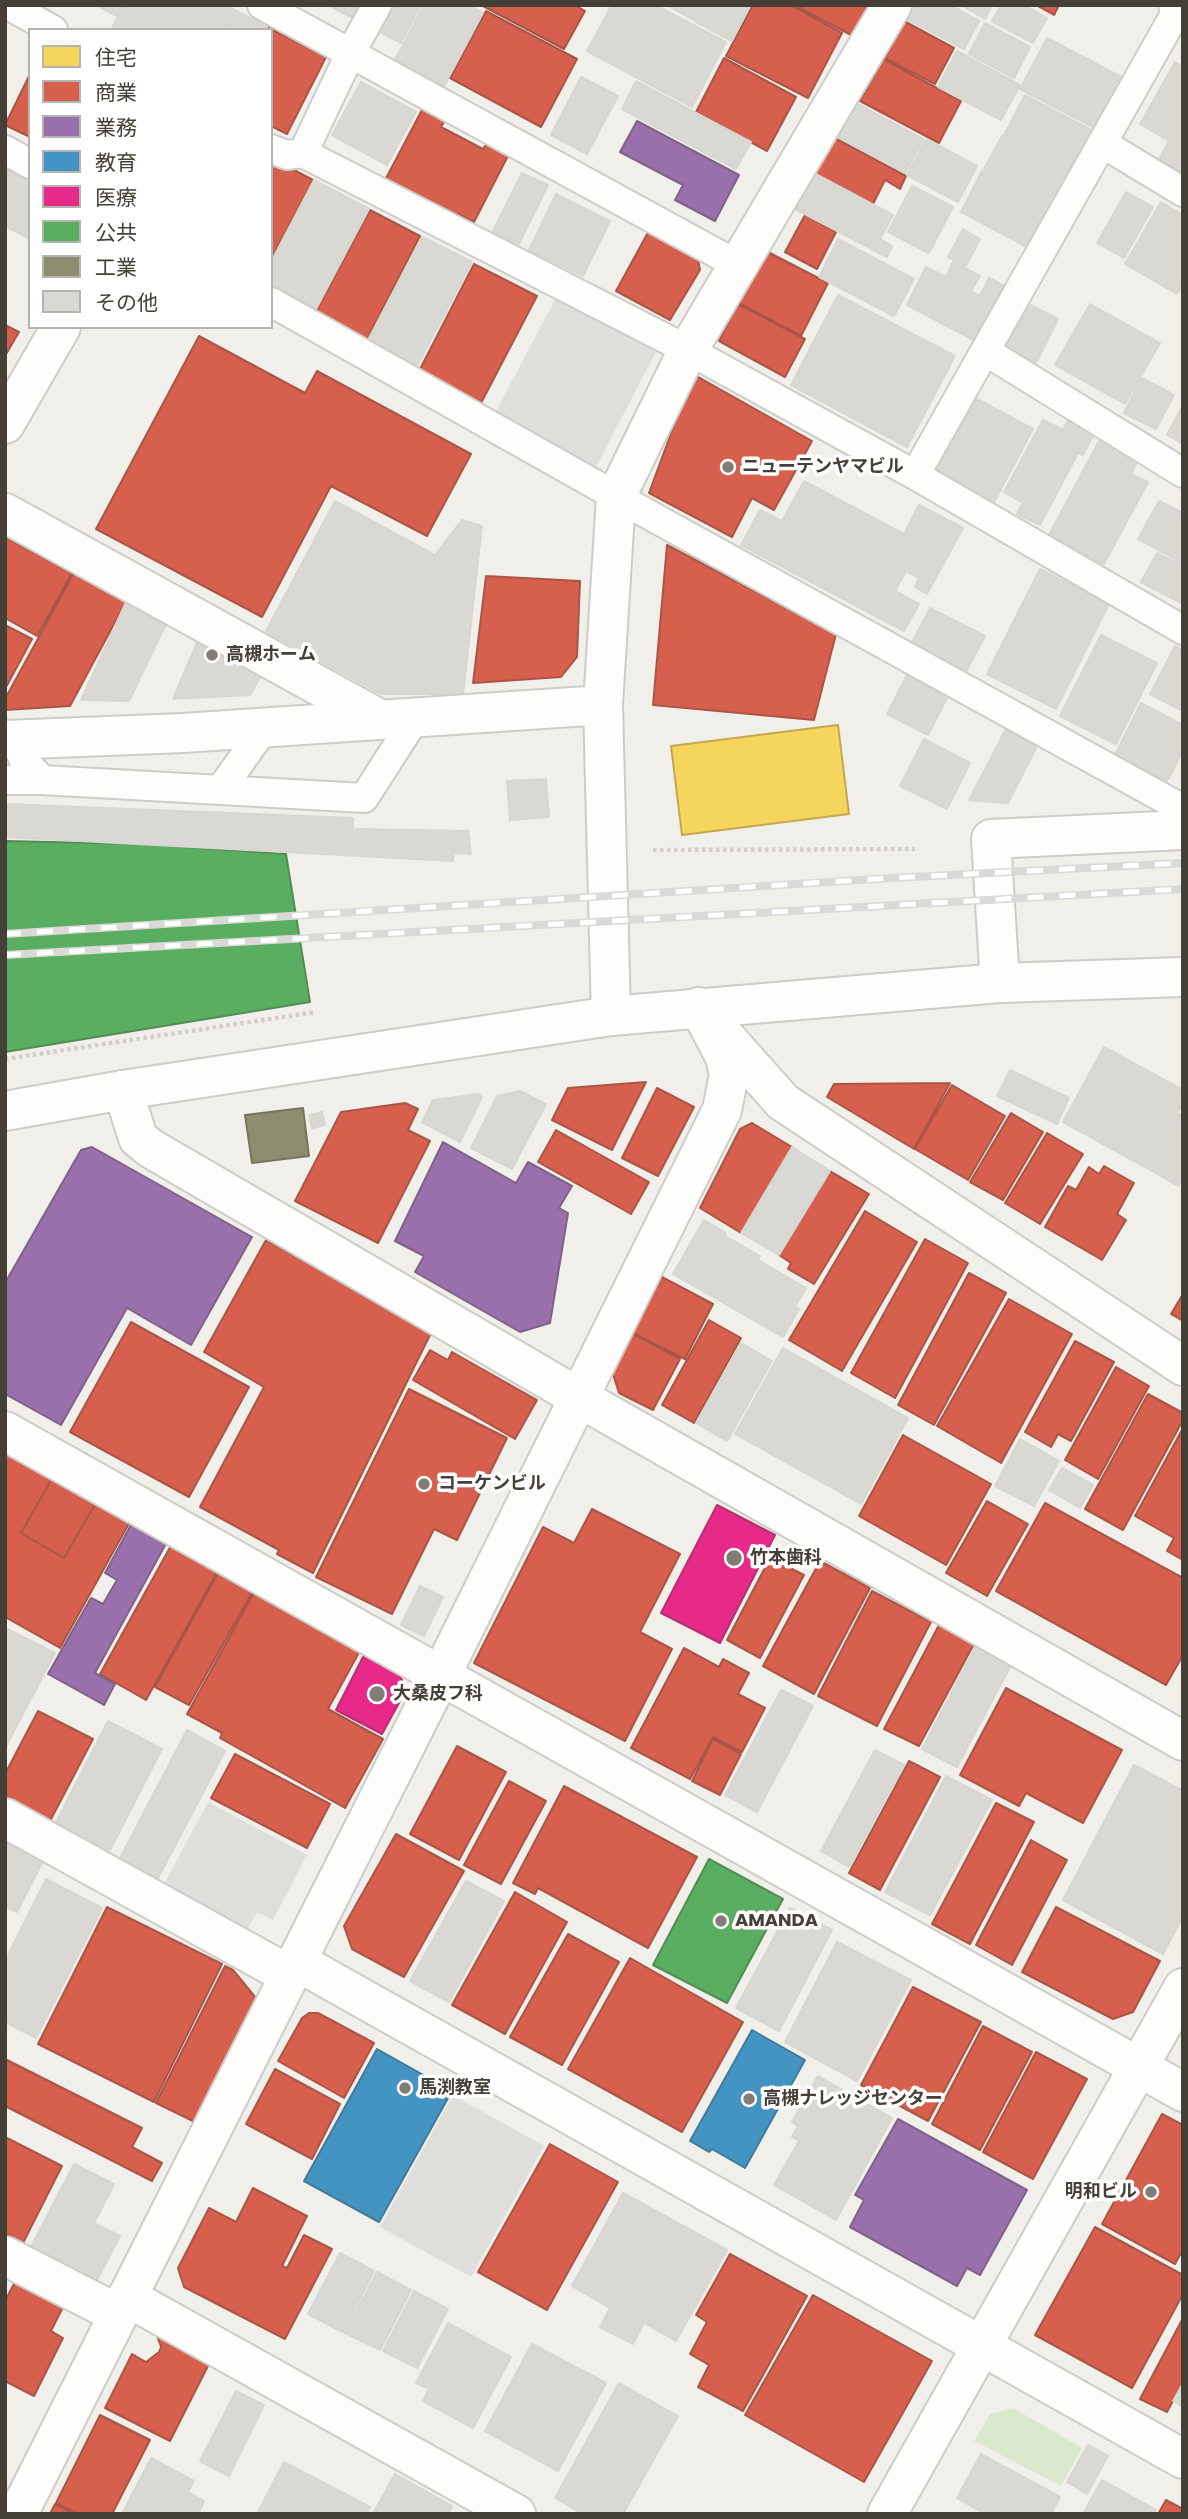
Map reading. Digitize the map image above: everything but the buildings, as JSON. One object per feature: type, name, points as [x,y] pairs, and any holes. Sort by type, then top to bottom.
[{"type":"street","points":[[611,1016],[603,705],[616,497],[688,349],[892,5]]},
{"type":"street","points":[[5,424],[60,329]]},
{"type":"street","points":[[5,513],[398,718]]},
{"type":"street","points":[[11,740],[603,705]]},
{"type":"street","points":[[1000,983],[991,839],[1183,830]]},
{"type":"street","points":[[5,1111],[124,1090],[611,1016],[1000,983],[1183,977]]},
{"type":"street","points":[[699,1007],[783,1102],[1183,1366]]},
{"type":"street","points":[[18,2514],[722,1110],[729,1075],[724,1057],[699,1007]]},
{"type":"street","points":[[124,1090],[138,1138],[150,1148],[579,1397],[1183,1741]]},
{"type":"street","points":[[5,1431],[1183,2092]]},
{"type":"street","points":[[5,1818],[292,1968],[1183,2459]]},
{"type":"street","points":[[887,2514],[1183,1988]]},
{"type":"street","points":[[5,2256],[122,2306],[516,2514]]},
{"type":"lane","points":[[8,5],[48,28]]},
{"type":"lane","points":[[262,5],[738,265]]},
{"type":"lane","points":[[303,153],[351,52],[377,5]]},
{"type":"lane","points":[[915,475],[1178,9],[1173,5]]},
{"type":"lane","points":[[1102,143],[1183,192]]},
{"type":"lane","points":[[5,150],[28,163]]},
{"type":"lane","points":[[273,150],[287,155],[303,153],[688,349],[915,475],[1183,630]]},
{"type":"lane","points":[[273,303],[616,497],[1183,810]]},
{"type":"lane","points":[[985,351],[1183,473]]},
{"type":"lane","points":[[5,780],[363,798],[398,718]]},
{"type":"lane","points":[[221,789],[265,727]]},
{"type":"lane","points":[[11,740],[24,761],[42,780]]},
{"type":"path","points":[[648,850],[915,849]]},
{"type":"green space","points":[[1013,2408],[1082,2448],[1061,2486],[974,2441],[990,2414]]},
{"type":"shaded area","points":[[557,296],[657,350],[595,469],[494,415]]},
{"type":"shaded area","points":[[208,1802],[307,1855],[273,1920],[257,1912],[248,1928],[164,1884]]},
{"type":"shaded area","points":[[453,2095],[544,2146],[471,2277],[380,2227]]},
{"type":"railway","points":[[5,934],[892,878],[1183,863]]},
{"type":"railway","points":[[5,955],[1183,889]]},
{"type":"place","name":"ニューテンヤマビル","points":[[728,467]]},
{"type":"place","name":"高槻ホーム","points":[[212,655]]},
{"type":"place","name":"コーケンビル","points":[[424,1484]]},
{"type":"place","name":"竹本歯科","points":[[734,1558]]},
{"type":"place","name":"大桑皮フ科","points":[[377,1694]]},
{"type":"place","name":"AMANDA","points":[[721,1921]]},
{"type":"place","name":"馬渕教室","points":[[405,2088]]},
{"type":"place","name":"高槻ナレッジセンター","points":[[749,2099]]},
{"type":"place","name":"明和ビル","points":[[1151,2192]]}]
